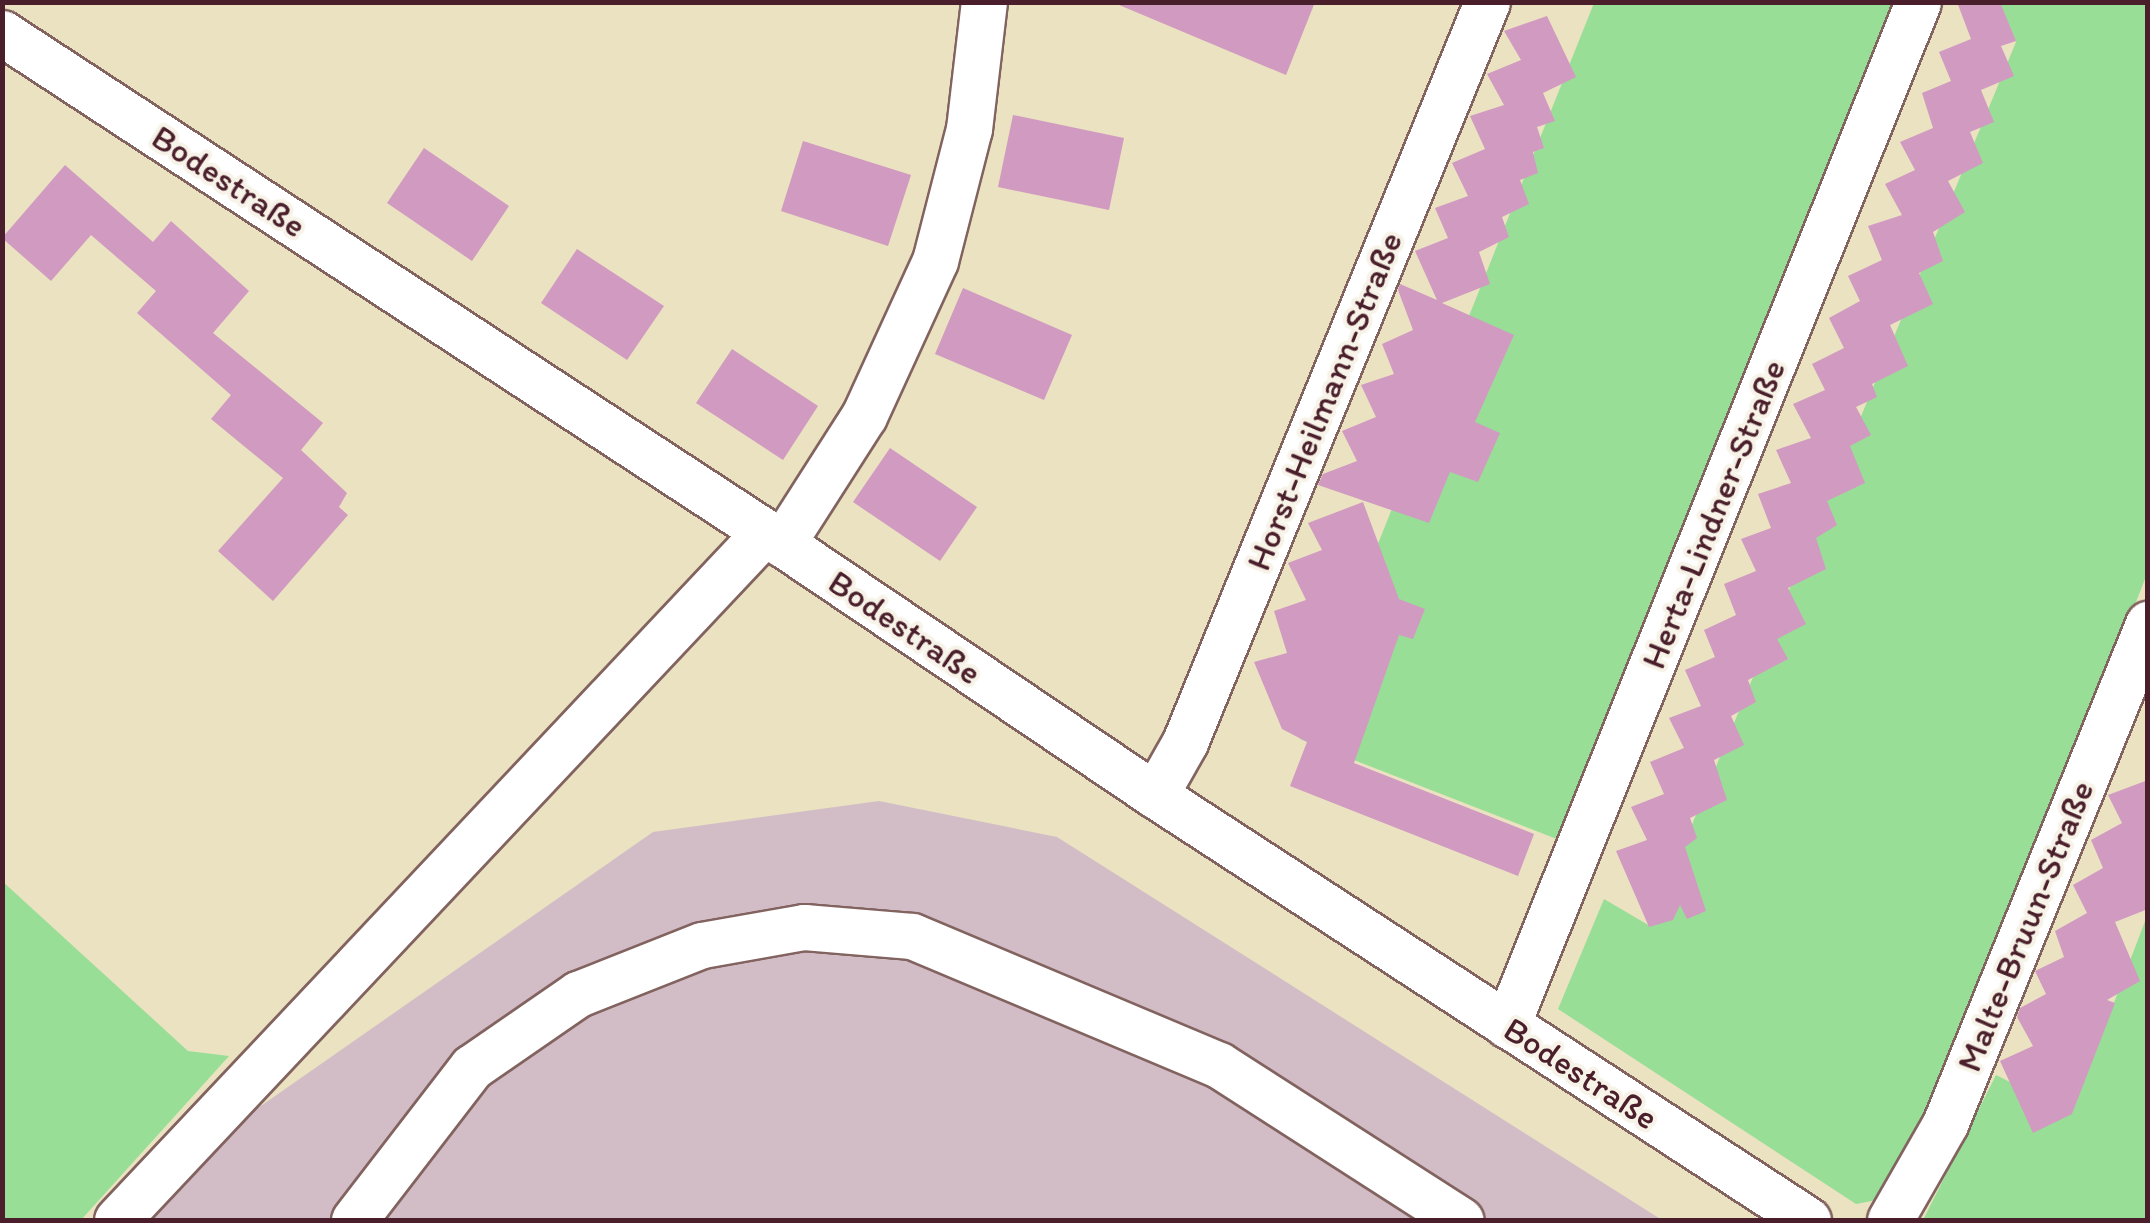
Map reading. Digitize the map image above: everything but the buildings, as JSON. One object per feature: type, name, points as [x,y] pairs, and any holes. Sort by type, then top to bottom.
[{"type":"street","points":[[117,1220],[774,538],[864,416],[935,261],[969,129],[984,2]]},
{"type":"street","name":"Horst-Heilmann-Straße","points":[[1155,795],[1185,742],[1487,2]]},
{"type":"street","name":"Herta-Lindner-Straße","points":[[1508,1025],[1918,2]]},
{"type":"street","name":"Bodestraße","points":[[2,33],[774,538],[1155,795],[1808,1220]]},
{"type":"street","name":"Malte-Bruun-Straße","points":[[1890,1220],[1945,1124],[2148,624]]},
{"type":"street","points":[[354,1220],[472,1066],[578,994],[702,945],[804,927],[912,936],[1219,1066],[1460,1220]]},
{"type":"shaded area","points":[[879,801],[1057,837],[1662,1220],[147,1220],[228,1129],[653,832]]},
{"type":"green space","points":[[1594,3],[1891,3],[1889,43],[1567,843],[1300,739]]},
{"type":"green space","points":[[2000,3],[2147,3],[2147,574],[1943,1092],[1877,1200],[1856,1204],[1558,1009],[1604,899],[1650,926],[2016,42]]},
{"type":"green space","points":[[2,881],[188,1051],[229,1056],[81,1220],[3,1220]]},
{"type":"green space","points":[[2147,916],[2147,1220],[1923,1220],[1996,1075],[2072,1113]]}]
